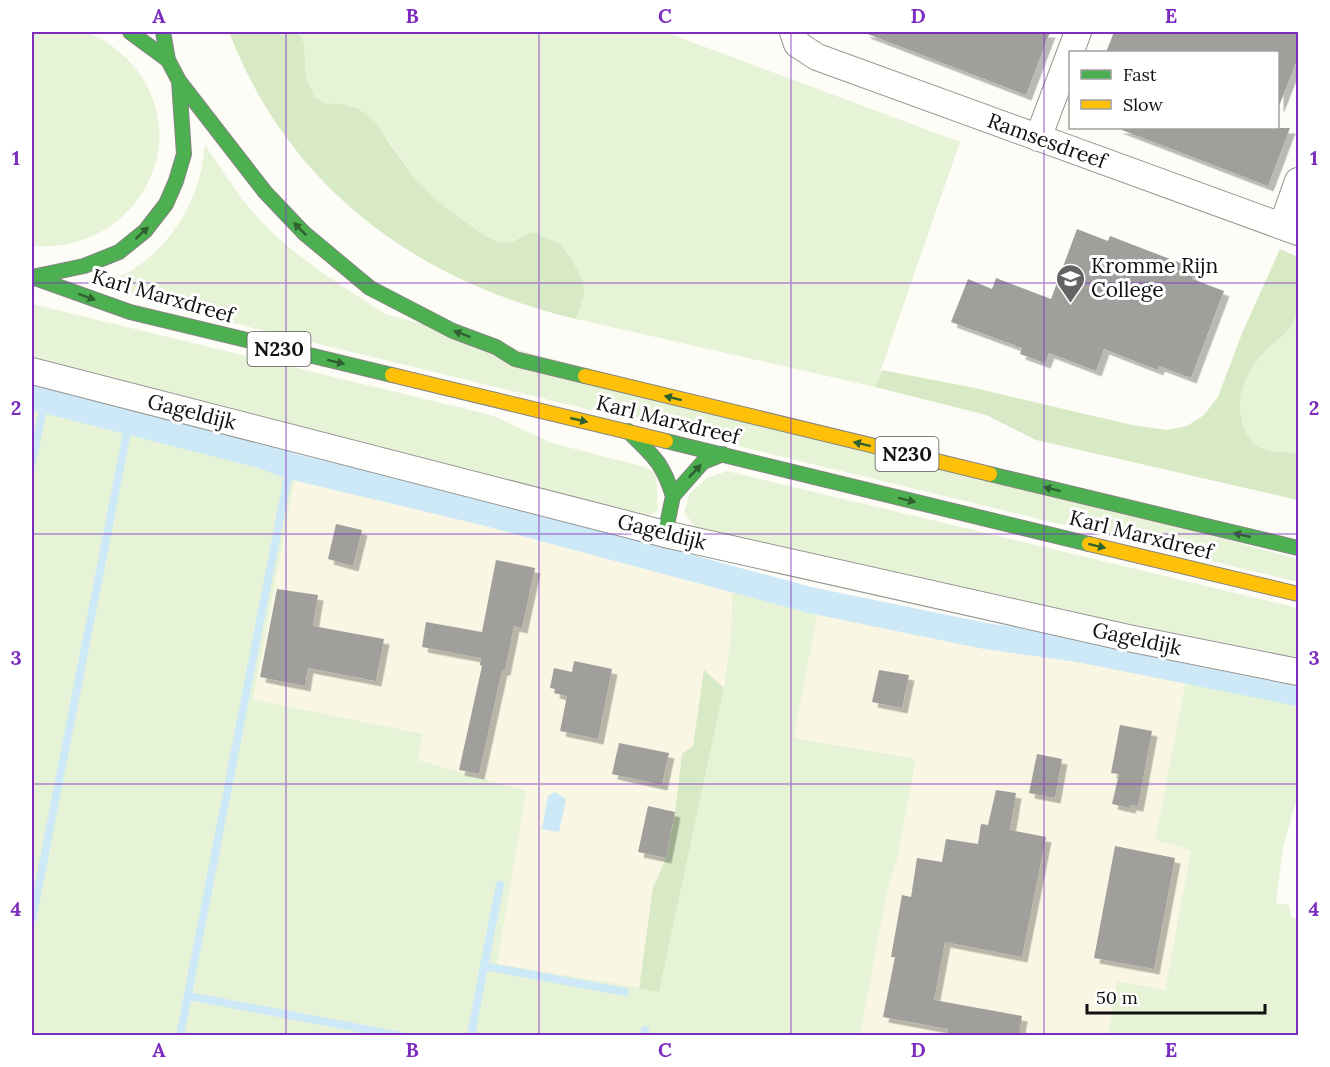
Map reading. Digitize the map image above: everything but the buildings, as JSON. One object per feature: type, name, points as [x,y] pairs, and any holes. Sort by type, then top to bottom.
[{"type":"main road","name":"N230","points":[[32,277],[84,266],[118,252],[146,231],[166,204],[176,182],[184,154],[179,81],[168,60],[130,32]]},
{"type":"main road","points":[[164,32],[168,60]]},
{"type":"main road","name":"Karl Marxdreef","points":[[179,81],[265,192],[304,233],[329,254],[379,293],[453,331],[496,347],[515,359],[1299,548]]},
{"type":"main road","name":"Karl Marxdreef","points":[[32,277],[130,312],[1299,594]]},
{"type":"main road","points":[[628,431],[658,460],[666,474],[673,496]]},
{"type":"main road","points":[[665,534],[673,496],[703,462],[723,454]]},
{"type":"street","points":[[1071,51],[1078,32]]},
{"type":"street","name":"Ramsesdreef","points":[[795,38],[817,57],[1290,229]]},
{"type":"street","points":[[1038,138],[1069,56]]},
{"type":"street","points":[[1290,229],[1299,181]]},
{"type":"street","name":"Gageldijk","points":[[32,371],[665,534],[1128,638],[1299,672]]},
{"type":"shaded area","points":[[299,459],[733,575],[731,635],[724,688],[705,671],[693,746],[682,755],[675,812],[666,858],[653,888],[639,988],[496,964],[526,791],[418,760],[423,734],[253,699]]},
{"type":"shaded area","points":[[821,594],[1188,669],[1155,839],[1191,849],[1165,990],[1117,981],[1108,1035],[860,1035],[887,893],[897,859],[916,760],[794,738]]},
{"type":"green space","points":[[59,30],[86,32],[110,45],[131,63],[151,94],[159,126],[157,158],[146,188],[126,213],[100,232],[68,244],[32,246],[32,32]]},
{"type":"green space","points":[[229,32],[298,32],[304,43],[306,77],[314,96],[324,103],[342,104],[359,109],[375,122],[417,182],[446,208],[487,237],[500,243],[513,241],[533,232],[560,244],[583,280],[584,296],[576,319],[518,302],[463,280],[412,253],[365,220],[323,181],[286,137],[255,88]]},
{"type":"green space","points":[[298,32],[665,32],[960,142],[875,387],[576,319],[584,296],[533,232],[512,241],[500,243],[487,237],[446,208],[417,182],[389,140],[342,104],[324,103],[314,96],[306,77],[304,43]]},
{"type":"green space","points":[[205,145],[249,207],[279,239],[323,273],[385,314],[1298,559],[1298,582],[249,327],[108,288],[110,281],[138,266],[162,245],[181,219],[197,186]]},
{"type":"green space","points":[[1280,249],[1298,257],[1300,289],[1297,313],[1288,329],[1253,366],[1244,385],[1240,404],[1243,425],[1252,441],[1264,449],[1298,453],[1298,500],[1036,440],[986,415],[875,387],[882,370],[975,388],[1132,425],[1167,430],[1187,426],[1204,415],[1218,397],[1243,331]]},
{"type":"green space","points":[[1298,257],[1298,500],[1177,472],[1204,415],[1218,397],[1243,331]]},
{"type":"green space","points":[[32,304],[491,415],[552,443],[641,466],[656,473],[658,510],[646,518],[181,395],[32,360]]},
{"type":"green space","points":[[32,388],[299,459],[253,699],[423,734],[418,760],[526,791],[497,964],[659,991],[724,688],[731,635],[733,575],[821,594],[794,738],[916,759],[860,1035],[32,1035]]},
{"type":"green space","points":[[727,471],[1298,608],[1298,658],[949,588],[698,531],[684,512],[690,493],[707,478]]},
{"type":"green space","points":[[1188,669],[1298,691],[1298,801],[1296,801],[1283,848],[1276,903],[1289,905],[1291,917],[1298,919],[1296,1035],[1108,1035],[1117,981],[1165,990],[1191,850],[1155,840]]},
{"type":"green space","points":[[704,670],[724,688],[659,992],[639,988],[653,887],[666,858],[675,812],[682,754],[693,746]]},
{"type":"water","points":[[555,792],[566,799],[559,832],[542,829],[548,796]]},
{"type":"waterway","points":[[32,397],[261,455],[290,466],[483,512],[810,600],[985,636],[1078,649],[1298,693]]},
{"type":"waterway","points":[[32,462],[45,400]]},
{"type":"waterway","points":[[32,920],[129,422]]},
{"type":"waterway","points":[[180,1036],[290,466]]},
{"type":"waterway","points":[[500,885],[484,966],[625,992]]},
{"type":"waterway","points":[[471,1036],[484,966]]},
{"type":"waterway","points":[[188,996],[401,1036]]},
{"type":"waterway","points":[[644,1036],[645,1030]]},
{"type":"traffic: fast","points":[[32,277],[84,266],[119,252],[145,231],[166,204],[176,181],[184,154],[179,81],[168,60],[130,32]]},
{"type":"traffic: fast","points":[[163,32],[168,60]]},
{"type":"traffic: fast","points":[[179,81],[265,192],[304,233],[370,288],[453,331],[496,347],[515,359],[585,376]]},
{"type":"traffic: fast","points":[[32,277],[130,312],[392,375]]},
{"type":"traffic: fast","points":[[628,431],[661,467],[673,496]]},
{"type":"traffic: fast","points":[[666,441],[1089,544]]},
{"type":"traffic: fast","points":[[665,534],[673,496],[703,462],[723,454]]},
{"type":"traffic: fast","points":[[990,474],[1298,548]]},
{"type":"traffic: slow","points":[[392,375],[666,441]]},
{"type":"traffic: slow","points":[[585,376],[990,474]]},
{"type":"traffic: slow","points":[[1089,544],[1298,594]]},
{"type":"place","name":"Kromme Rijn College","points":[[1070,304]]}]
